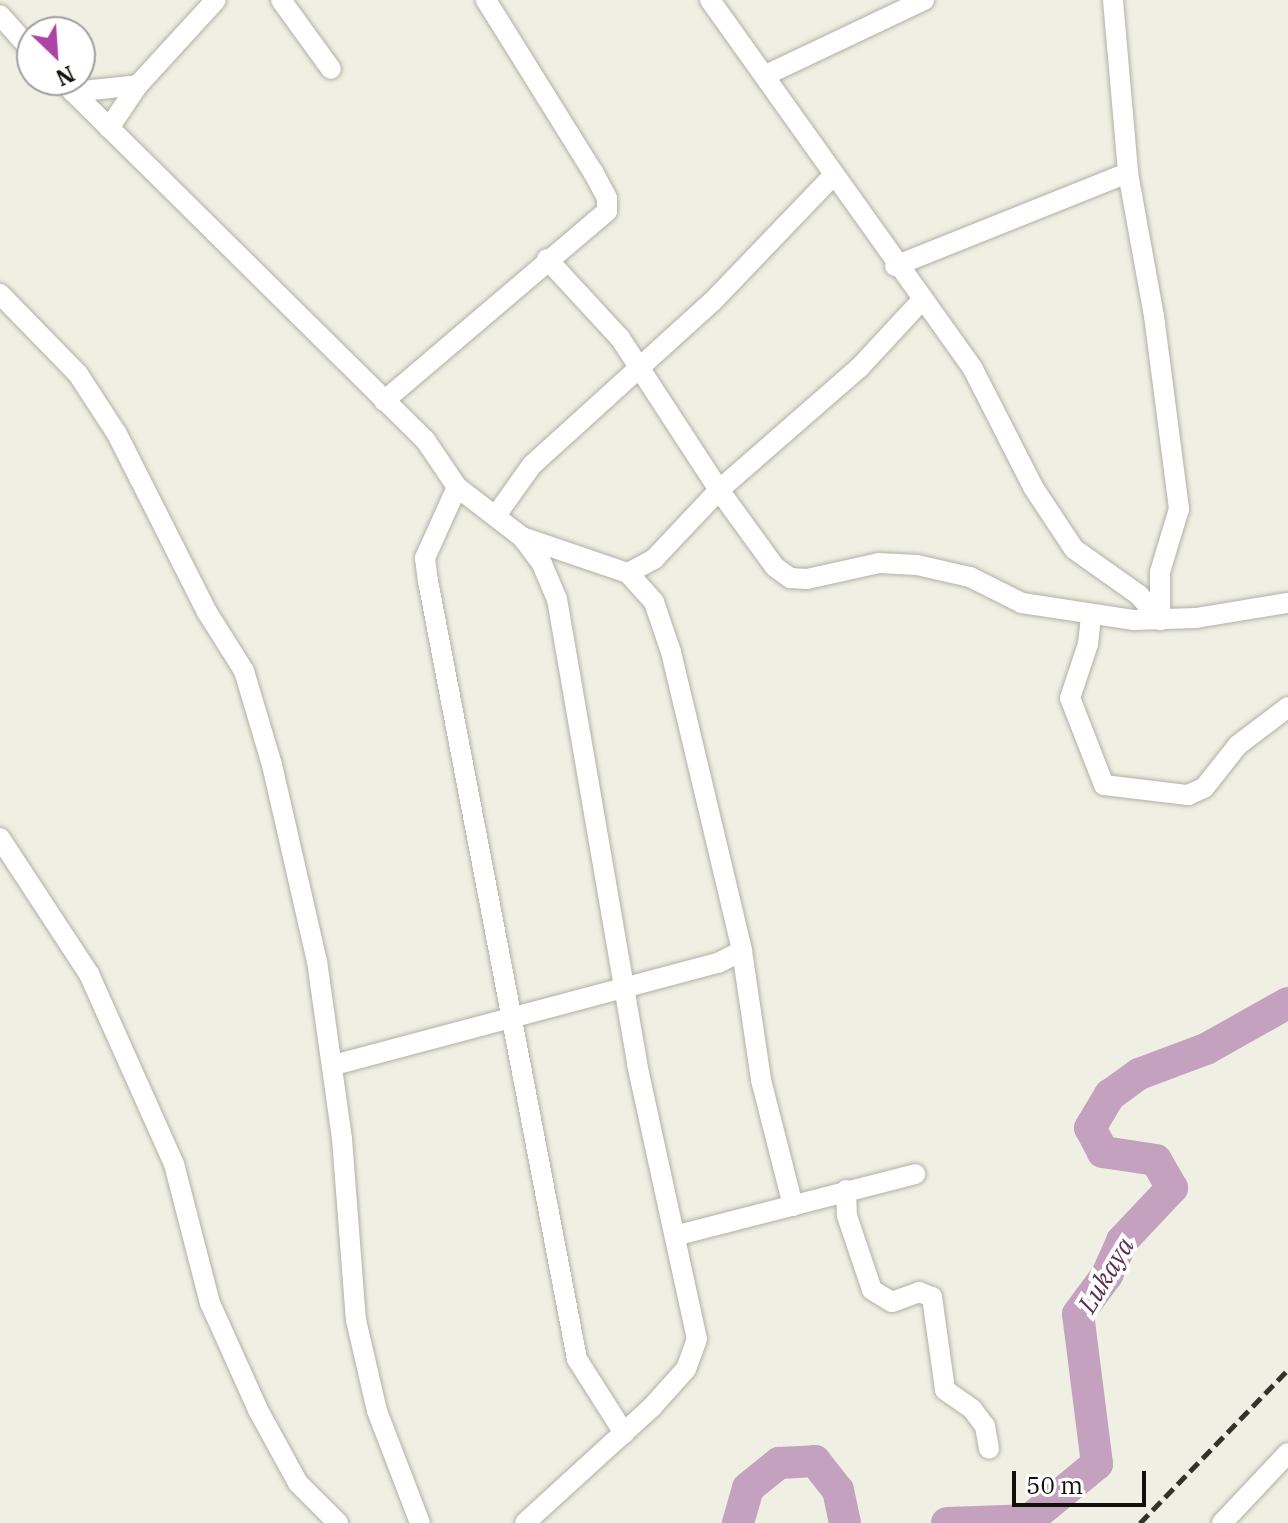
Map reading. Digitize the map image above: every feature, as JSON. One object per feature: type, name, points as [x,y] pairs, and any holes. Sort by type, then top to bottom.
[{"type":"street","points":[[109,128],[138,85],[216,0]]},
{"type":"street","points":[[281,0],[331,69]]},
{"type":"street","points":[[384,401],[607,211],[607,198],[486,0]]},
{"type":"street","points":[[710,0],[766,75],[895,266],[973,369],[1033,487],[1074,549],[1139,595],[1160,620]]},
{"type":"street","points":[[766,75],[924,0]]},
{"type":"street","points":[[1113,0],[1128,173],[1150,286],[1179,509],[1160,572],[1160,620]]},
{"type":"street","points":[[0,15],[16,33]]},
{"type":"street","points":[[96,86],[138,85]]},
{"type":"street","points":[[77,96],[426,441],[457,487],[497,514],[522,537],[542,564],[557,599],[647,1114],[678,1235],[697,1339],[686,1369],[624,1433],[525,1523]]},
{"type":"street","points":[[895,266],[1128,173]]},
{"type":"street","points":[[497,514],[532,465],[638,373],[832,177]]},
{"type":"street","points":[[547,259],[620,338],[638,373],[719,490],[775,567],[790,578],[807,579],[879,563],[917,565],[970,577],[1022,603],[1091,616],[1160,620],[1288,603]]},
{"type":"street","points":[[0,294],[78,374],[117,434],[207,612],[244,671],[296,866],[334,1065],[356,1320],[377,1411],[420,1523]]},
{"type":"street","points":[[628,573],[654,559],[719,490],[859,368],[922,300]]},
{"type":"street","points":[[457,487],[425,558],[577,1359],[624,1433]]},
{"type":"street","points":[[522,537],[628,573],[654,602],[671,652],[742,951],[761,1080],[793,1206]]},
{"type":"street","points":[[1091,616],[1088,644],[1070,698],[1104,785],[1188,795],[1204,788],[1238,745],[1288,707]]},
{"type":"street","points":[[0,838],[89,974],[174,1164],[210,1303],[258,1410],[298,1483],[338,1523]]},
{"type":"street","points":[[334,1065],[718,963],[742,951]]},
{"type":"street","points":[[678,1235],[915,1174]]},
{"type":"street","points":[[846,1190],[847,1216],[872,1290],[892,1302],[919,1292],[932,1297],[945,1390],[972,1409],[985,1426],[989,1449]]},
{"type":"street","points":[[1222,1523],[1288,1453]]},
{"type":"waterway","name":"Lukaya","points":[[947,1523],[1029,1520],[1097,1464],[1078,1314],[1107,1275],[1122,1241],[1172,1188],[1156,1160],[1103,1152],[1090,1128],[1110,1095],[1139,1074],[1206,1049],[1288,1003]]},
{"type":"waterway","name":"Lukaya","points":[[738,1523],[748,1488],[779,1463],[815,1461],[838,1490],[845,1523]]},
{"type":"railway","points":[[1140,1523],[1288,1370]]}]
